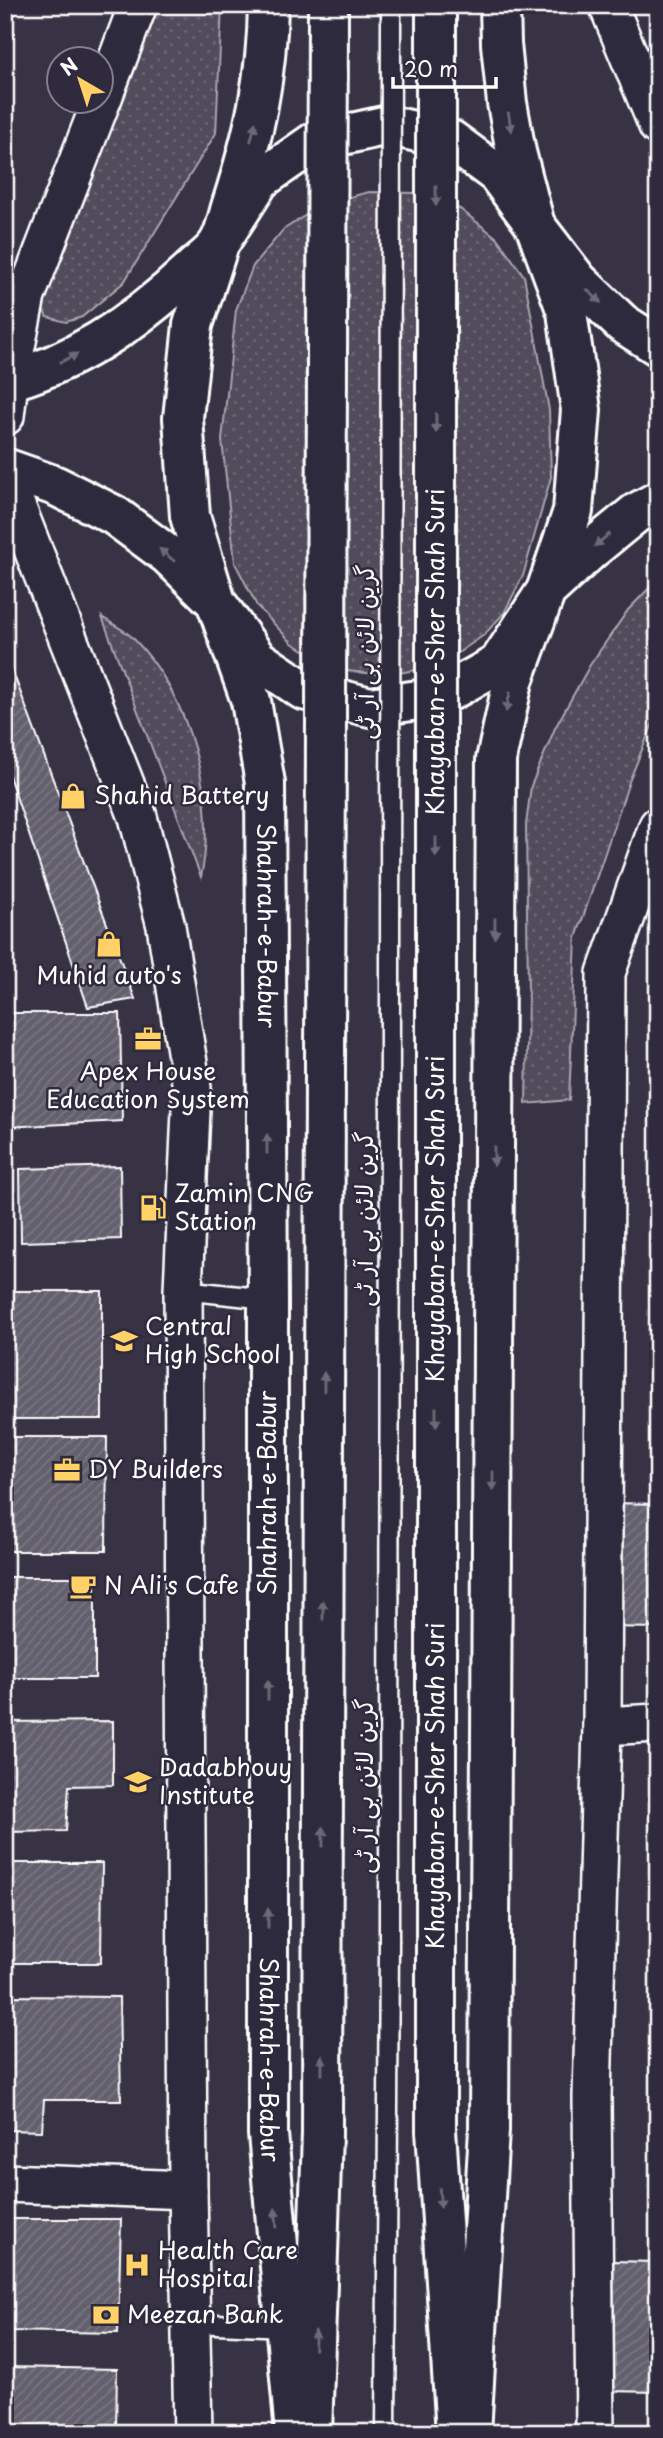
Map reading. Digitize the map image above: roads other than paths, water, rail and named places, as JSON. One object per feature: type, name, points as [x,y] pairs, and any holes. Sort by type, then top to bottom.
[{"type":"main road","points":[[268,5],[268,37],[261,99],[245,164],[193,325],[183,418],[190,516],[216,602],[257,659],[303,690],[370,707],[439,697],[499,664],[546,591],[636,513],[658,501]]},
{"type":"main road","points":[[312,2433],[322,2133],[328,5]]},
{"type":"main road","name":"Khayaban-e-Sher Shah Suri","points":[[436,5],[436,2130],[456,2433]]},
{"type":"main road","points":[[471,2433],[489,2130],[496,760],[513,681],[573,511],[581,410],[567,312],[535,225],[516,152],[507,103],[500,5]]},
{"type":"main road","points":[[6,393],[119,330],[171,289],[219,244],[260,180],[316,141],[388,125],[451,140],[497,174],[578,281],[622,323],[658,346]]},
{"type":"main road","name":"Shahrah-e-Babur","points":[[5,468],[56,485],[114,515],[168,555],[216,602],[251,701],[265,783],[268,2134],[295,2433]]},
{"type":"street","points":[[116,62],[138,5]]},
{"type":"street","points":[[608,5],[656,116]]},
{"type":"street","points":[[6,393],[26,296],[95,116]]},
{"type":"street","points":[[5,478],[138,817],[166,926],[192,1088],[183,1290],[188,2190],[193,2433]]},
{"type":"street","points":[[595,2433],[592,2097],[601,1726],[606,973],[658,826]]},
{"type":"street","points":[[601,1726],[658,1723]]},
{"type":"street","points":[[5,2183],[188,2190]]},
{"type":"lane","name":"گرین لائن بی آر ٹی","points":[[386,2433],[391,5]]},
{"type":"lane","points":[[183,1290],[268,1299]]},
{"type":"lane","points":[[191,2323],[285,2327]]},
{"type":"place","name":"Shahid Battery","points":[[73,796]]},
{"type":"place","name":"Muhid auto's","points":[[109,944]]},
{"type":"place","name":"Apex House Education System","points":[[148,1039]]},
{"type":"place","name":"Zamin CNG Station","points":[[153,1208]]},
{"type":"place","name":"Central High School","points":[[124,1341]]},
{"type":"place","name":"DY Builders","points":[[67,1470]]},
{"type":"place","name":"N Ali's Cafe","points":[[83,1586]]},
{"type":"place","name":"Dadabhouy Institute","points":[[138,1782]]},
{"type":"place","name":"Health Care Hospital","points":[[137,2265]]},
{"type":"place","name":"Meezan Bank","points":[[106,2315]]}]
